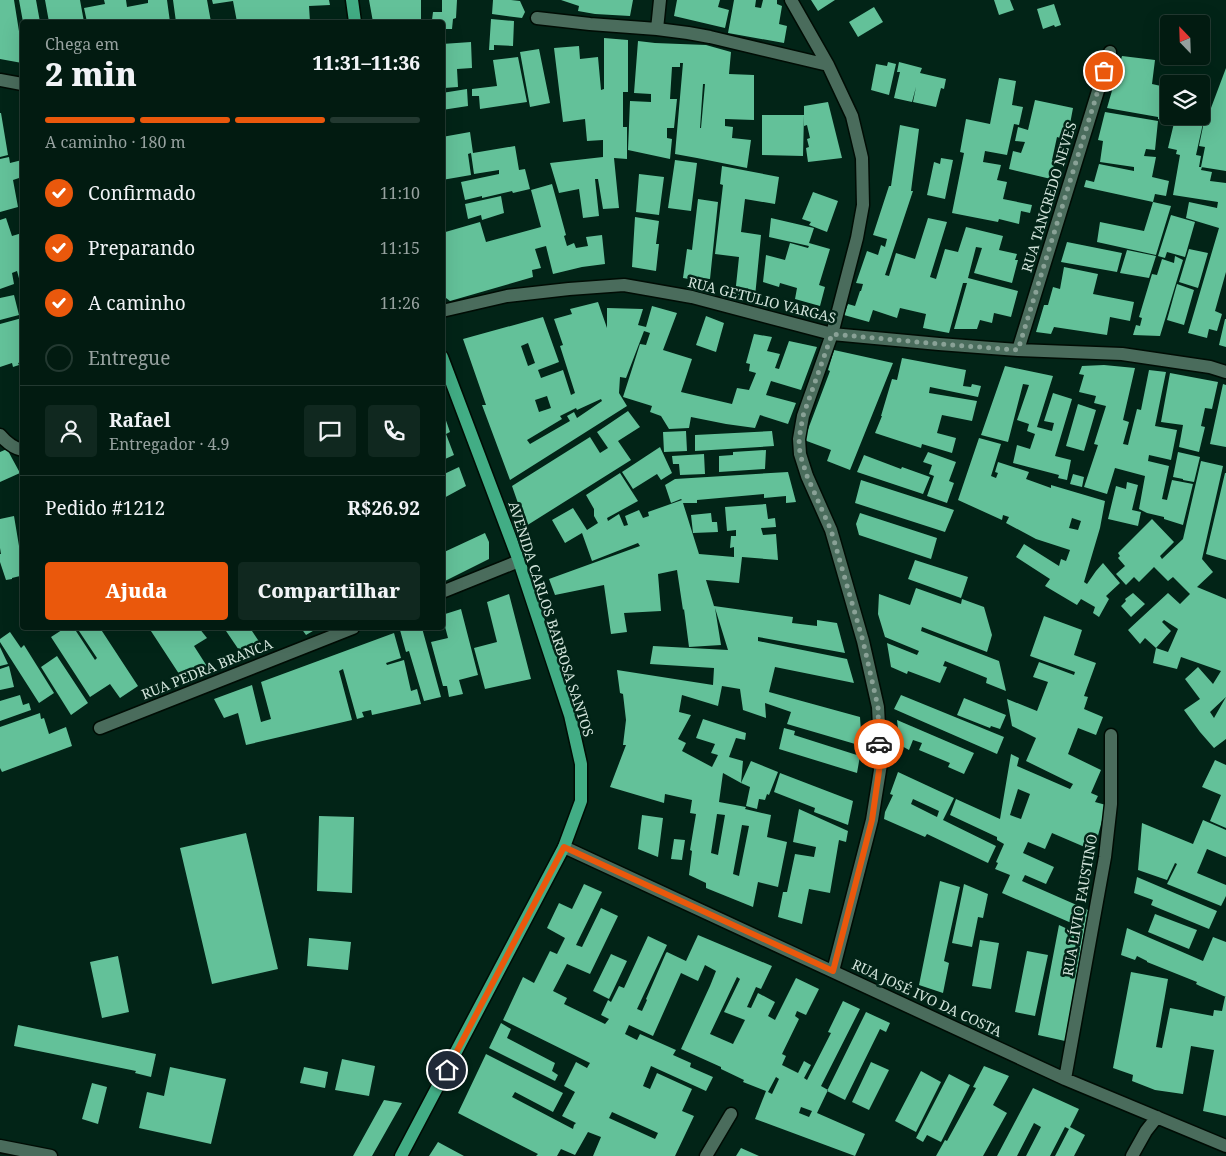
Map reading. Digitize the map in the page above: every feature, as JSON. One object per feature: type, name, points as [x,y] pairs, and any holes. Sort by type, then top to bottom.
[{"type":"main road","points":[[352,0],[355,20]]},
{"type":"main road","name":"AVENIDA CARLOS BARBOSA SANTOS","points":[[401,1156],[564,847],[581,801],[581,764],[570,715],[520,561],[445,365]]},
{"type":"street","points":[[657,29],[660,0]]},
{"type":"street","points":[[792,0],[828,65],[852,116],[862,158],[863,205],[857,238],[832,334],[802,421],[799,439],[800,454],[807,476],[831,530],[863,641],[878,707],[880,764],[872,820],[833,971]]},
{"type":"street","points":[[537,18],[657,29],[710,37],[828,65]]},
{"type":"street","name":"RUA TANCREDO NEVES","points":[[1018,350],[1110,52]]},
{"type":"street","points":[[0,80],[20,84]]},
{"type":"street","name":"RUA GETULIO VARGAS","points":[[445,310],[507,296],[569,288],[624,285],[692,297],[832,334],[1018,350],[1122,354],[1210,367],[1226,372]]},
{"type":"street","points":[[0,435],[9,444],[20,450]]},
{"type":"street","points":[[445,591],[520,561]]},
{"type":"street","name":"RUA PEDRA BRANCA","points":[[100,728],[347,630]]},
{"type":"street","name":"RUA LÍVIO FAUSTINO","points":[[1065,1079],[1105,857],[1111,804],[1111,736]]},
{"type":"street","name":"RUA JOSÉ IVO DA COSTA","points":[[564,847],[1065,1079],[1226,1146]]},
{"type":"street","points":[[706,1156],[731,1114]]},
{"type":"street","points":[[1132,1156],[1156,1117]]},
{"type":"street","points":[[0,1146],[51,1156]]},
{"type":"building","points":[[0,0],[14,0],[20,38],[20,63],[0,59]]},
{"type":"building","points":[[19,0],[36,0],[40,20],[23,20]]},
{"type":"building","points":[[45,0],[80,0],[84,20],[49,20]]},
{"type":"building","points":[[104,0],[126,0],[127,7],[148,3],[148,0],[167,0],[170,20],[87,20],[84,8],[105,4]]},
{"type":"building","points":[[173,0],[207,0],[211,20],[176,20]]},
{"type":"building","points":[[212,0],[329,0],[330,5],[309,6],[310,20],[237,20],[233,1],[213,4]]},
{"type":"building","points":[[369,0],[421,0],[421,20],[373,20]]},
{"type":"building","points":[[442,0],[457,0],[456,18],[453,19],[452,29],[445,29],[445,20],[432,20],[433,12],[442,12]]},
{"type":"building","points":[[493,0],[520,1],[525,12],[522,18],[492,14]]},
{"type":"building","points":[[561,0],[633,0],[630,16],[578,11],[579,6]]},
{"type":"building","points":[[677,0],[720,0],[718,7],[729,10],[725,28],[674,16]]},
{"type":"building","points":[[734,0],[756,0],[755,7],[761,8],[763,0],[777,0],[777,4],[782,6],[779,24],[787,26],[784,43],[728,33]]},
{"type":"building","points":[[811,0],[835,0],[818,11]]},
{"type":"building","points":[[994,0],[1010,0],[1014,10],[999,15]]},
{"type":"building","points":[[1054,4],[1061,25],[1055,27],[1054,25],[1043,29],[1037,9]]},
{"type":"building","points":[[874,7],[883,22],[858,37],[849,22]]},
{"type":"building","points":[[491,19],[514,21],[513,46],[494,45],[494,50],[489,50]]},
{"type":"building","points":[[604,38],[628,40],[628,92],[623,92],[623,127],[627,127],[627,159],[614,158],[619,208],[603,209],[598,179],[595,179],[599,216],[583,218],[579,189],[559,193],[550,163],[603,157],[603,140],[587,141],[585,119],[563,122],[554,48],[579,46],[580,59],[598,57],[601,90],[604,89]]},
{"type":"building","points":[[638,41],[706,45],[731,52],[729,74],[754,75],[754,120],[725,119],[725,126],[733,127],[732,138],[751,140],[747,168],[675,154],[683,63],[680,63],[680,67],[672,67],[670,99],[677,99],[674,128],[667,128],[667,138],[672,139],[670,159],[628,150],[630,101],[651,102],[651,94],[634,93]],"holes":[[[703,84],[705,84],[701,128],[700,128]]]},
{"type":"building","points":[[471,42],[472,68],[457,69],[458,87],[445,88],[445,44]]},
{"type":"building","points":[[539,49],[550,103],[530,107],[520,52]]},
{"type":"building","points":[[1122,56],[1155,60],[1152,84],[1160,86],[1160,120],[1158,117],[1107,108]]},
{"type":"building","points":[[518,57],[527,102],[480,109],[479,96],[472,96],[472,89],[497,86],[493,60]]},
{"type":"building","points":[[888,62],[896,64],[889,95],[871,90],[876,64],[887,66]]},
{"type":"building","points":[[899,62],[922,68],[920,73],[946,79],[944,89],[941,88],[936,107],[913,102],[916,87],[912,102],[894,98],[900,72],[897,72]]},
{"type":"building","points":[[1226,68],[1226,171],[1201,167],[1205,147],[1199,146],[1203,125],[1210,125],[1211,108]]},
{"type":"building","points":[[999,78],[1016,81],[1012,105],[1023,107],[1019,125],[1014,124],[1007,155],[985,151],[983,162],[1001,165],[997,180],[1007,182],[1003,199],[1032,205],[1030,213],[1021,211],[1019,224],[999,219],[998,222],[952,213],[964,153],[960,152],[966,119],[990,124]]},
{"type":"building","points":[[467,89],[468,106],[445,110],[445,93]]},
{"type":"building","points":[[1035,100],[1073,108],[1067,140],[1057,137],[1052,160],[1055,160],[1051,179],[1009,169],[1013,151],[1021,153],[1025,142],[1015,141],[1018,127],[1028,130]]},
{"type":"building","points":[[828,102],[842,158],[808,162],[806,148],[809,147],[807,139],[810,138],[807,125],[804,126],[804,106]]},
{"type":"building","points":[[1105,112],[1158,121],[1155,150],[1146,149],[1144,156],[1156,157],[1152,177],[1169,181],[1166,196],[1155,194],[1153,202],[1084,187],[1086,180],[1094,182],[1099,164],[1134,171],[1134,167],[1100,162],[1103,141],[1098,140]]},
{"type":"building","points":[[0,113],[8,155],[0,157]]},
{"type":"building","points":[[762,115],[804,115],[803,156],[762,155]]},
{"type":"building","points":[[900,125],[919,129],[911,191],[913,191],[885,275],[889,276],[896,253],[915,259],[928,218],[947,222],[930,277],[936,279],[945,249],[958,252],[966,227],[1003,236],[999,250],[1017,254],[1015,260],[1018,260],[1012,283],[974,273],[982,248],[976,247],[968,278],[1018,291],[1011,317],[994,313],[992,323],[980,320],[977,329],[954,329],[967,283],[963,283],[949,333],[923,328],[926,314],[900,308],[897,318],[873,310],[869,322],[844,315],[848,304],[855,306],[861,291],[863,284],[856,283],[867,251],[878,255],[881,245],[885,247],[887,239],[873,235],[889,186],[891,186]]},
{"type":"building","points":[[1174,125],[1203,125],[1196,155],[1201,156],[1199,167],[1202,167],[1201,170],[1212,172],[1210,181],[1226,183],[1226,272],[1215,311],[1222,314],[1217,331],[1209,329],[1207,338],[1188,333],[1219,228],[1186,218],[1189,202],[1217,208],[1218,202],[1173,195],[1180,155],[1176,154],[1177,150],[1168,148]]},
{"type":"building","points":[[470,132],[473,153],[515,146],[519,170],[525,169],[530,189],[465,200],[461,182],[499,174],[499,170],[474,174],[471,153],[468,154],[471,175],[445,179],[445,136]]},
{"type":"building","points":[[9,157],[10,163],[20,160],[20,178],[13,180],[18,207],[0,212],[0,159]]},
{"type":"building","points":[[941,158],[953,160],[945,199],[927,195],[934,162],[940,164]]},
{"type":"building","points":[[675,160],[697,163],[691,211],[668,208]]},
{"type":"building","points":[[722,166],[779,177],[775,204],[745,199],[741,232],[761,235],[755,297],[735,295],[739,257],[715,254],[723,185],[720,184]]},
{"type":"building","points":[[639,174],[664,177],[659,215],[636,212]]},
{"type":"building","points":[[552,184],[566,235],[564,236],[567,246],[574,243],[576,248],[588,246],[586,237],[602,235],[605,264],[553,274],[546,246],[535,249],[541,268],[532,270],[533,277],[450,301],[445,297],[445,232],[480,222],[486,242],[541,227],[531,190]]},
{"type":"building","points":[[813,192],[838,201],[827,232],[809,225],[811,222],[802,219]]},
{"type":"building","points":[[501,196],[504,213],[482,220],[481,215],[468,219],[465,204]]},
{"type":"building","points":[[698,199],[718,202],[710,279],[683,278],[687,249],[692,250]]},
{"type":"building","points":[[1153,202],[1171,206],[1156,255],[1097,242],[1100,222],[1144,231]]},
{"type":"building","points":[[1171,215],[1195,222],[1185,257],[1167,252],[1165,258],[1158,256]]},
{"type":"building","points":[[635,217],[659,221],[656,244],[659,244],[656,271],[632,267]]},
{"type":"building","points":[[6,218],[12,236],[20,234],[20,282],[17,271],[12,273],[14,284],[0,289],[0,220]]},
{"type":"building","points":[[771,218],[814,228],[809,243],[830,249],[819,285],[825,287],[820,306],[795,299],[797,288],[780,283],[779,287],[763,282],[766,255],[785,260],[790,243],[808,248],[809,246],[769,237]]},
{"type":"building","points":[[1067,242],[1122,253],[1117,272],[1061,262]]},
{"type":"building","points":[[1189,249],[1208,253],[1198,288],[1179,282]]},
{"type":"building","points":[[1127,250],[1156,256],[1149,278],[1120,273]]},
{"type":"building","points":[[1175,256],[1183,260],[1160,336],[1133,335],[1136,325],[1140,326],[1142,318],[1139,317],[1152,274],[1157,275],[1162,259],[1174,263]]},
{"type":"building","points":[[1064,267],[1098,274],[1093,294],[1134,302],[1130,321],[1110,317],[1107,335],[1054,327],[1051,334],[1036,332],[1044,305],[1048,305],[1053,287],[1060,289]]},
{"type":"building","points":[[1177,284],[1194,290],[1184,325],[1167,320]]},
{"type":"building","points":[[14,295],[19,315],[0,320],[0,298]]},
{"type":"building","points":[[598,302],[607,328],[607,308],[643,309],[638,325],[646,327],[652,306],[677,313],[663,350],[692,359],[681,392],[732,404],[737,388],[749,390],[756,373],[749,371],[750,364],[746,363],[754,334],[772,337],[767,351],[780,354],[775,368],[779,369],[789,341],[817,347],[801,390],[771,381],[766,395],[796,403],[788,424],[760,415],[755,428],[691,417],[689,428],[669,429],[661,416],[650,412],[652,406],[623,397],[640,344],[646,345],[650,333],[644,331],[626,378],[620,377],[619,393],[627,406],[510,480],[482,405],[486,405],[463,339],[543,317],[559,362],[538,370],[541,378],[563,370],[571,395],[575,393],[560,346],[563,345],[554,319],[572,314],[570,309]],"holes":[[[528,343],[535,363],[528,366],[521,346]],[[547,396],[551,408],[539,412],[535,400]],[[601,399],[602,401],[577,418],[574,412],[567,416],[570,421],[530,444],[527,440],[562,419],[560,416],[576,408],[577,410]]]},
{"type":"building","points":[[706,316],[724,323],[716,352],[696,345]]},
{"type":"building","points":[[20,319],[19,365],[13,367],[12,363],[0,367],[0,324]]},
{"type":"building","points":[[1226,319],[1226,347],[1219,345]]},
{"type":"building","points":[[834,350],[893,363],[850,470],[827,461],[831,450],[804,440],[830,371],[828,370]]},
{"type":"building","points":[[902,358],[966,370],[963,386],[971,387],[972,384],[981,386],[978,397],[930,387],[929,393],[977,401],[972,421],[942,415],[937,433],[956,438],[952,453],[922,444],[921,448],[875,433],[882,416],[892,379],[897,380]]},
{"type":"building","points":[[1104,365],[1135,368],[1123,420],[1129,422],[1123,444],[1128,445],[1137,409],[1141,410],[1149,370],[1166,372],[1155,426],[1177,430],[1171,460],[1149,455],[1148,461],[1169,466],[1162,499],[1167,500],[1172,480],[1193,484],[1183,525],[1139,509],[1145,476],[1115,468],[1107,494],[1084,487],[1098,445],[1094,444],[1106,406],[1094,403],[1096,396],[1079,392],[1084,375],[1079,374],[1082,366]]},
{"type":"building","points":[[1005,366],[1053,376],[1037,427],[1052,431],[1054,423],[1044,421],[1053,393],[1072,399],[1055,456],[1071,460],[1067,480],[1058,478],[1059,475],[1013,463],[1017,445],[1030,449],[1035,434],[1027,431],[1029,424],[1017,420],[1029,385],[1023,384],[1008,442],[981,435]]},
{"type":"building","points":[[1170,373],[1218,382],[1212,409],[1205,408],[1201,426],[1205,427],[1199,452],[1179,447],[1183,425],[1161,422]]},
{"type":"building","points":[[1223,384],[1226,385],[1226,447],[1210,444]]},
{"type":"building","points":[[1078,404],[1096,410],[1084,451],[1066,446]]},
{"type":"building","points":[[628,411],[640,427],[618,441],[631,460],[526,526],[512,486],[590,437],[600,453],[608,448],[597,432]]},
{"type":"building","points":[[445,418],[450,432],[446,434],[454,455],[445,459]]},
{"type":"building","points":[[686,431],[687,451],[664,452],[663,432]]},
{"type":"building","points":[[772,431],[774,446],[695,451],[695,435]]},
{"type":"building","points":[[979,438],[1001,444],[991,476],[996,478],[998,473],[995,472],[998,462],[1029,472],[1026,479],[1051,488],[1051,485],[1105,501],[1100,528],[1084,582],[1087,584],[1103,563],[1120,583],[1106,596],[1109,599],[1099,617],[1093,613],[1095,607],[1081,599],[1077,605],[1045,586],[1050,579],[1016,557],[1024,544],[1059,566],[1061,559],[1066,561],[1070,550],[1036,539],[1006,523],[1009,517],[1003,515],[1002,520],[958,500]],"holes":[[[1072,518],[1081,521],[1078,530],[1069,528]]]},
{"type":"building","points":[[660,447],[672,473],[661,480],[657,474],[633,489],[622,472]]},
{"type":"building","points":[[7,449],[20,473],[0,482],[0,452]]},
{"type":"building","points":[[766,450],[765,469],[719,472],[719,456],[733,455],[733,452]]},
{"type":"building","points":[[928,452],[956,462],[949,481],[954,483],[947,503],[927,496],[934,476],[929,474],[932,465],[923,462]]},
{"type":"building","points":[[1178,452],[1200,457],[1194,482],[1173,477]]},
{"type":"building","points":[[704,454],[705,474],[680,475],[679,464],[673,464],[672,456]]},
{"type":"building","points":[[864,455],[901,469],[902,467],[930,477],[923,494],[857,472]]},
{"type":"building","points":[[1201,461],[1223,466],[1202,559],[1213,572],[1197,587],[1226,599],[1226,697],[1226,739],[1214,748],[1184,710],[1200,699],[1185,679],[1198,667],[1213,684],[1221,671],[1181,657],[1177,669],[1153,663],[1156,648],[1145,638],[1140,644],[1128,630],[1168,593],[1180,604],[1190,594],[1173,577],[1168,581],[1154,567],[1139,582],[1134,577],[1126,585],[1116,574],[1125,566],[1118,558],[1120,556],[1118,553],[1152,519],[1174,542],[1160,556],[1162,559],[1183,539]],"holes":[[[1164,620],[1178,629],[1168,652],[1156,648],[1171,631],[1162,622]],[[1226,697],[1214,718],[1210,712]]]},
{"type":"building","points":[[459,467],[466,486],[445,497],[445,474]]},
{"type":"building","points":[[788,472],[796,502],[786,503],[786,496],[764,498],[764,494],[697,500],[697,503],[683,503],[699,554],[734,557],[734,547],[730,548],[731,536],[736,536],[736,530],[727,531],[725,507],[766,504],[768,519],[775,518],[776,527],[761,528],[763,535],[776,534],[778,560],[742,557],[739,583],[706,580],[714,606],[793,617],[792,623],[817,626],[817,620],[837,623],[845,653],[758,637],[758,641],[847,659],[854,683],[775,667],[769,692],[860,717],[862,746],[787,724],[791,712],[765,703],[766,718],[743,710],[740,689],[722,686],[718,706],[682,695],[679,712],[691,715],[678,739],[686,743],[682,751],[712,767],[718,755],[711,753],[715,744],[696,738],[703,719],[746,733],[745,740],[736,738],[729,757],[743,761],[741,783],[723,773],[719,802],[746,807],[745,809],[771,815],[767,837],[787,842],[778,887],[758,882],[753,907],[706,888],[706,883],[689,875],[692,851],[690,850],[696,814],[690,813],[692,800],[665,794],[664,803],[610,787],[626,745],[623,745],[626,720],[623,694],[620,693],[617,670],[713,685],[714,668],[650,664],[653,646],[728,650],[715,608],[721,645],[689,647],[677,570],[658,574],[661,611],[624,613],[627,632],[611,634],[604,585],[555,595],[549,579],[640,546],[638,543],[592,561],[582,533],[565,543],[552,520],[573,508],[587,530],[598,523],[594,516],[594,509],[586,495],[620,473],[638,501],[607,518],[608,521],[619,514],[624,526],[628,525],[625,516],[639,510],[643,518],[649,516],[648,512],[682,500],[671,503],[665,485],[675,479]],"holes":[[[717,814],[725,815],[718,855],[711,853]],[[742,825],[749,826],[739,876],[733,874]]]},
{"type":"building","points":[[1226,473],[1226,560],[1206,554]]},
{"type":"building","points":[[1073,474],[1084,477],[1082,487],[1070,484]]},
{"type":"building","points":[[861,480],[954,510],[945,532],[855,503]]},
{"type":"building","points":[[1127,482],[1138,485],[1132,510],[1141,512],[1138,526],[1108,519],[1116,486],[1126,489]]},
{"type":"building","points":[[711,513],[712,522],[717,522],[718,532],[693,533],[691,515]]},
{"type":"building","points":[[860,513],[937,538],[931,559],[859,535],[856,524]]},
{"type":"building","points":[[14,516],[20,552],[20,576],[6,580],[0,562],[0,519]]},
{"type":"building","points":[[485,533],[489,542],[489,559],[445,581],[445,552]]},
{"type":"building","points":[[915,560],[968,577],[961,598],[908,579]]},
{"type":"building","points":[[916,588],[961,604],[962,599],[984,607],[992,635],[987,652],[922,627],[921,631],[999,661],[1006,691],[986,683],[987,678],[945,661],[943,666],[947,667],[940,683],[908,671],[907,674],[891,667],[887,643],[917,655],[919,651],[885,637],[878,614],[879,594],[910,605]]},
{"type":"building","points":[[1133,593],[1145,604],[1131,617],[1121,606],[1126,601],[1125,599]]},
{"type":"building","points":[[509,594],[531,679],[485,689],[474,648],[497,642],[487,602]]},
{"type":"building","points":[[461,609],[478,675],[459,680],[463,694],[449,697],[447,686],[443,686],[431,642],[448,638],[445,626],[445,614]]},
{"type":"building","points":[[1044,616],[1082,630],[1074,655],[1096,663],[1084,696],[1088,697],[1084,709],[1103,717],[1096,735],[1078,728],[1068,754],[1101,770],[1091,793],[1098,796],[1095,802],[1106,805],[1094,851],[1052,833],[1045,849],[1028,842],[1023,853],[1054,867],[1046,884],[1025,875],[1022,881],[1088,910],[1065,1041],[1038,1035],[1059,925],[1074,932],[1076,925],[1002,893],[1010,875],[995,869],[1004,844],[997,840],[997,837],[950,815],[956,799],[1000,819],[1011,754],[1019,758],[1017,766],[1070,789],[1073,784],[1026,761],[1036,738],[1012,726],[1007,699],[1037,711],[1048,682],[1033,677],[1039,662],[1074,675],[1075,672],[1030,656]],"holes":[[[1018,789],[1030,794],[1021,819],[1010,815]]]},
{"type":"building","points":[[62,630],[75,630],[95,660],[97,658],[78,630],[101,630],[138,686],[120,698],[110,684],[90,697],[51,637]]},
{"type":"building","points":[[150,630],[201,630],[207,638],[194,646],[210,671],[185,683]]},
{"type":"building","points":[[225,630],[251,630],[260,643],[243,656]]},
{"type":"building","points":[[302,630],[315,630],[306,635]]},
{"type":"building","points":[[400,630],[423,630],[441,697],[424,701],[409,651],[406,652]]},
{"type":"building","points":[[10,632],[21,648],[24,645],[54,693],[39,703],[0,642],[0,639]]},
{"type":"building","points":[[394,633],[401,658],[386,663],[387,665],[404,660],[411,691],[417,689],[421,704],[372,715],[371,710],[362,712],[364,717],[357,719],[343,669],[339,671],[352,720],[246,745],[238,713],[224,718],[214,699],[252,685],[261,722],[271,719],[261,682]]},
{"type":"building","points":[[0,647],[8,664],[0,666]]},
{"type":"building","points":[[57,656],[88,703],[71,715],[41,667]]},
{"type":"building","points":[[9,666],[14,687],[0,690],[0,669]]},
{"type":"building","points":[[20,695],[23,705],[29,703],[31,710],[0,721],[0,701]]},
{"type":"building","points":[[901,695],[1004,737],[997,754],[894,709]]},
{"type":"building","points":[[964,698],[1006,715],[1000,729],[991,726],[990,728],[957,715]]},
{"type":"building","points":[[40,713],[41,719],[44,718],[49,734],[66,727],[72,746],[2,772],[0,768],[0,727]]},
{"type":"building","points":[[897,720],[974,753],[964,774],[948,767],[950,763],[919,750],[922,743],[913,740],[909,750],[900,745]]},
{"type":"building","points":[[784,728],[795,731],[794,735],[860,756],[857,773],[779,749]]},
{"type":"building","points":[[1215,760],[1226,765],[1226,828],[1210,821],[1221,795],[1202,787]]},
{"type":"building","points":[[751,761],[778,772],[769,795],[767,794],[765,800],[759,799],[757,809],[746,806],[750,787],[741,783]]},
{"type":"building","points":[[898,772],[954,798],[943,820],[996,846],[988,863],[927,834],[925,837],[884,819],[885,812],[893,795],[890,794]],"holes":[[[913,799],[939,811],[937,817],[911,804]]]},
{"type":"building","points":[[780,773],[853,801],[848,825],[814,812],[815,808],[774,792]]},
{"type":"building","points":[[799,809],[848,831],[846,842],[839,840],[830,893],[809,889],[802,924],[778,917],[783,892],[787,892],[795,854],[814,857],[816,847],[793,842]]},
{"type":"building","points":[[642,815],[663,818],[658,857],[638,849]]},
{"type":"building","points":[[319,816],[354,817],[352,893],[317,891]]},
{"type":"building","points":[[1203,820],[1226,830],[1226,857],[1207,849],[1197,873],[1226,885],[1226,896],[1221,906],[1167,884],[1177,864],[1175,863],[1167,880],[1138,870],[1142,823],[1193,844]]},
{"type":"building","points":[[246,833],[278,969],[212,984],[180,848]]},
{"type":"building","points":[[674,839],[685,840],[682,860],[671,859]]},
{"type":"building","points":[[1137,877],[1217,911],[1209,929],[1151,905],[1153,900],[1134,893]]},
{"type":"building","points":[[940,881],[960,887],[944,961],[949,963],[943,993],[919,985]]},
{"type":"building","points":[[584,884],[602,892],[576,945],[582,947],[601,908],[618,916],[590,974],[567,964],[553,991],[567,998],[564,1004],[605,1024],[609,1019],[601,1015],[608,1000],[611,1002],[619,986],[624,988],[648,936],[667,945],[637,1009],[642,1011],[666,953],[686,961],[698,935],[772,966],[761,989],[756,987],[747,1007],[751,1008],[758,993],[775,1002],[768,1016],[775,1020],[796,978],[819,989],[806,1015],[797,1011],[795,1016],[799,1019],[782,1054],[786,1056],[782,1065],[798,1073],[804,1061],[811,1065],[804,1078],[807,1080],[831,1033],[828,1032],[843,1001],[860,1009],[821,1086],[828,1090],[817,1113],[865,1134],[855,1156],[755,1119],[766,1091],[743,1082],[744,1080],[721,1069],[721,1067],[681,1049],[716,971],[705,965],[698,981],[681,973],[653,1036],[629,1025],[625,1034],[637,1040],[640,1034],[676,1050],[673,1055],[691,1063],[690,1067],[713,1077],[706,1091],[651,1066],[643,1086],[650,1089],[657,1073],[692,1089],[682,1111],[694,1116],[675,1156],[593,1156],[601,1137],[588,1132],[575,1155],[561,1149],[557,1156],[536,1156],[538,1154],[458,1113],[486,1054],[563,1093],[553,1112],[515,1092],[512,1097],[573,1129],[576,1123],[562,1116],[575,1092],[564,1086],[576,1062],[587,1068],[590,1063],[503,1020],[523,977],[534,983],[550,951],[557,954],[565,938],[547,928],[559,903],[572,909]],"holes":[[[737,977],[740,979],[724,1012],[745,1020],[733,1044],[710,1034]],[[776,1077],[779,1079],[772,1094],[768,1092]],[[801,1107],[812,1111],[809,1117],[799,1113]],[[612,1112],[658,1133],[655,1139],[609,1118]]]},
{"type":"building","points":[[964,884],[988,894],[983,918],[978,917],[972,947],[952,943]]},
{"type":"building","points":[[1155,914],[1197,930],[1189,949],[1148,932]]},
{"type":"building","points":[[1127,928],[1203,961],[1213,937],[1226,942],[1226,997],[1137,956],[1135,960],[1121,955]]},
{"type":"building","points":[[309,938],[351,942],[348,970],[307,966]]},
{"type":"building","points":[[980,940],[999,943],[991,989],[972,986]]},
{"type":"building","points":[[1027,951],[1048,955],[1035,1016],[1015,1012]]},
{"type":"building","points":[[611,954],[627,961],[609,999],[593,991]]},
{"type":"building","points":[[118,956],[129,1012],[102,1018],[90,962]]},
{"type":"building","points":[[1131,972],[1168,979],[1156,1047],[1162,1048],[1170,1008],[1213,1016],[1214,1010],[1222,1011],[1226,997],[1226,1116],[1203,1111],[1214,1050],[1191,1046],[1183,1094],[1155,1090],[1132,1081],[1133,1075],[1113,1068]]},
{"type":"building","points":[[866,1012],[890,1023],[886,1032],[880,1029],[845,1100],[827,1091]]},
{"type":"building","points":[[501,1023],[511,1029],[507,1038],[555,1063],[552,1071],[558,1075],[555,1081],[489,1048]]},
{"type":"building","points":[[18,1025],[156,1054],[151,1077],[135,1073],[136,1071],[14,1046]]},
{"type":"building","points":[[342,1059],[375,1066],[369,1096],[335,1090]]},
{"type":"building","points":[[871,1062],[889,1070],[869,1110],[852,1102]]},
{"type":"building","points":[[984,1066],[1009,1076],[993,1105],[1007,1113],[983,1156],[936,1156],[945,1140],[947,1141],[976,1088],[973,1087]]},
{"type":"building","points":[[170,1067],[226,1079],[211,1144],[139,1128],[147,1092],[164,1096]]},
{"type":"building","points":[[304,1067],[328,1072],[325,1088],[300,1083]]},
{"type":"building","points":[[921,1071],[941,1082],[916,1132],[895,1121]]},
{"type":"building","points":[[949,1074],[970,1085],[941,1142],[927,1135],[923,1142],[916,1138]]},
{"type":"building","points":[[92,1083],[107,1087],[98,1124],[82,1119]]},
{"type":"building","points":[[1033,1088],[1079,1109],[1070,1127],[1085,1135],[1074,1156],[1055,1156],[1069,1129],[1065,1127],[1050,1156],[1026,1156],[1041,1127],[1034,1123],[1017,1156],[997,1156]]},
{"type":"building","points":[[384,1100],[402,1103],[372,1156],[353,1156]]},
{"type":"building","points":[[438,1142],[464,1156],[429,1156]]},
{"type":"building","points":[[741,1148],[759,1156],[736,1156]]},
{"type":"way so far","points":[[879,744],[878,707],[863,641],[831,530],[807,476],[800,454],[799,439],[803,416],[832,334],[1018,350],[1104,71]]},
{"type":"route","points":[[447,1070],[564,847],[833,971],[872,820],[880,764],[879,744]]}]
